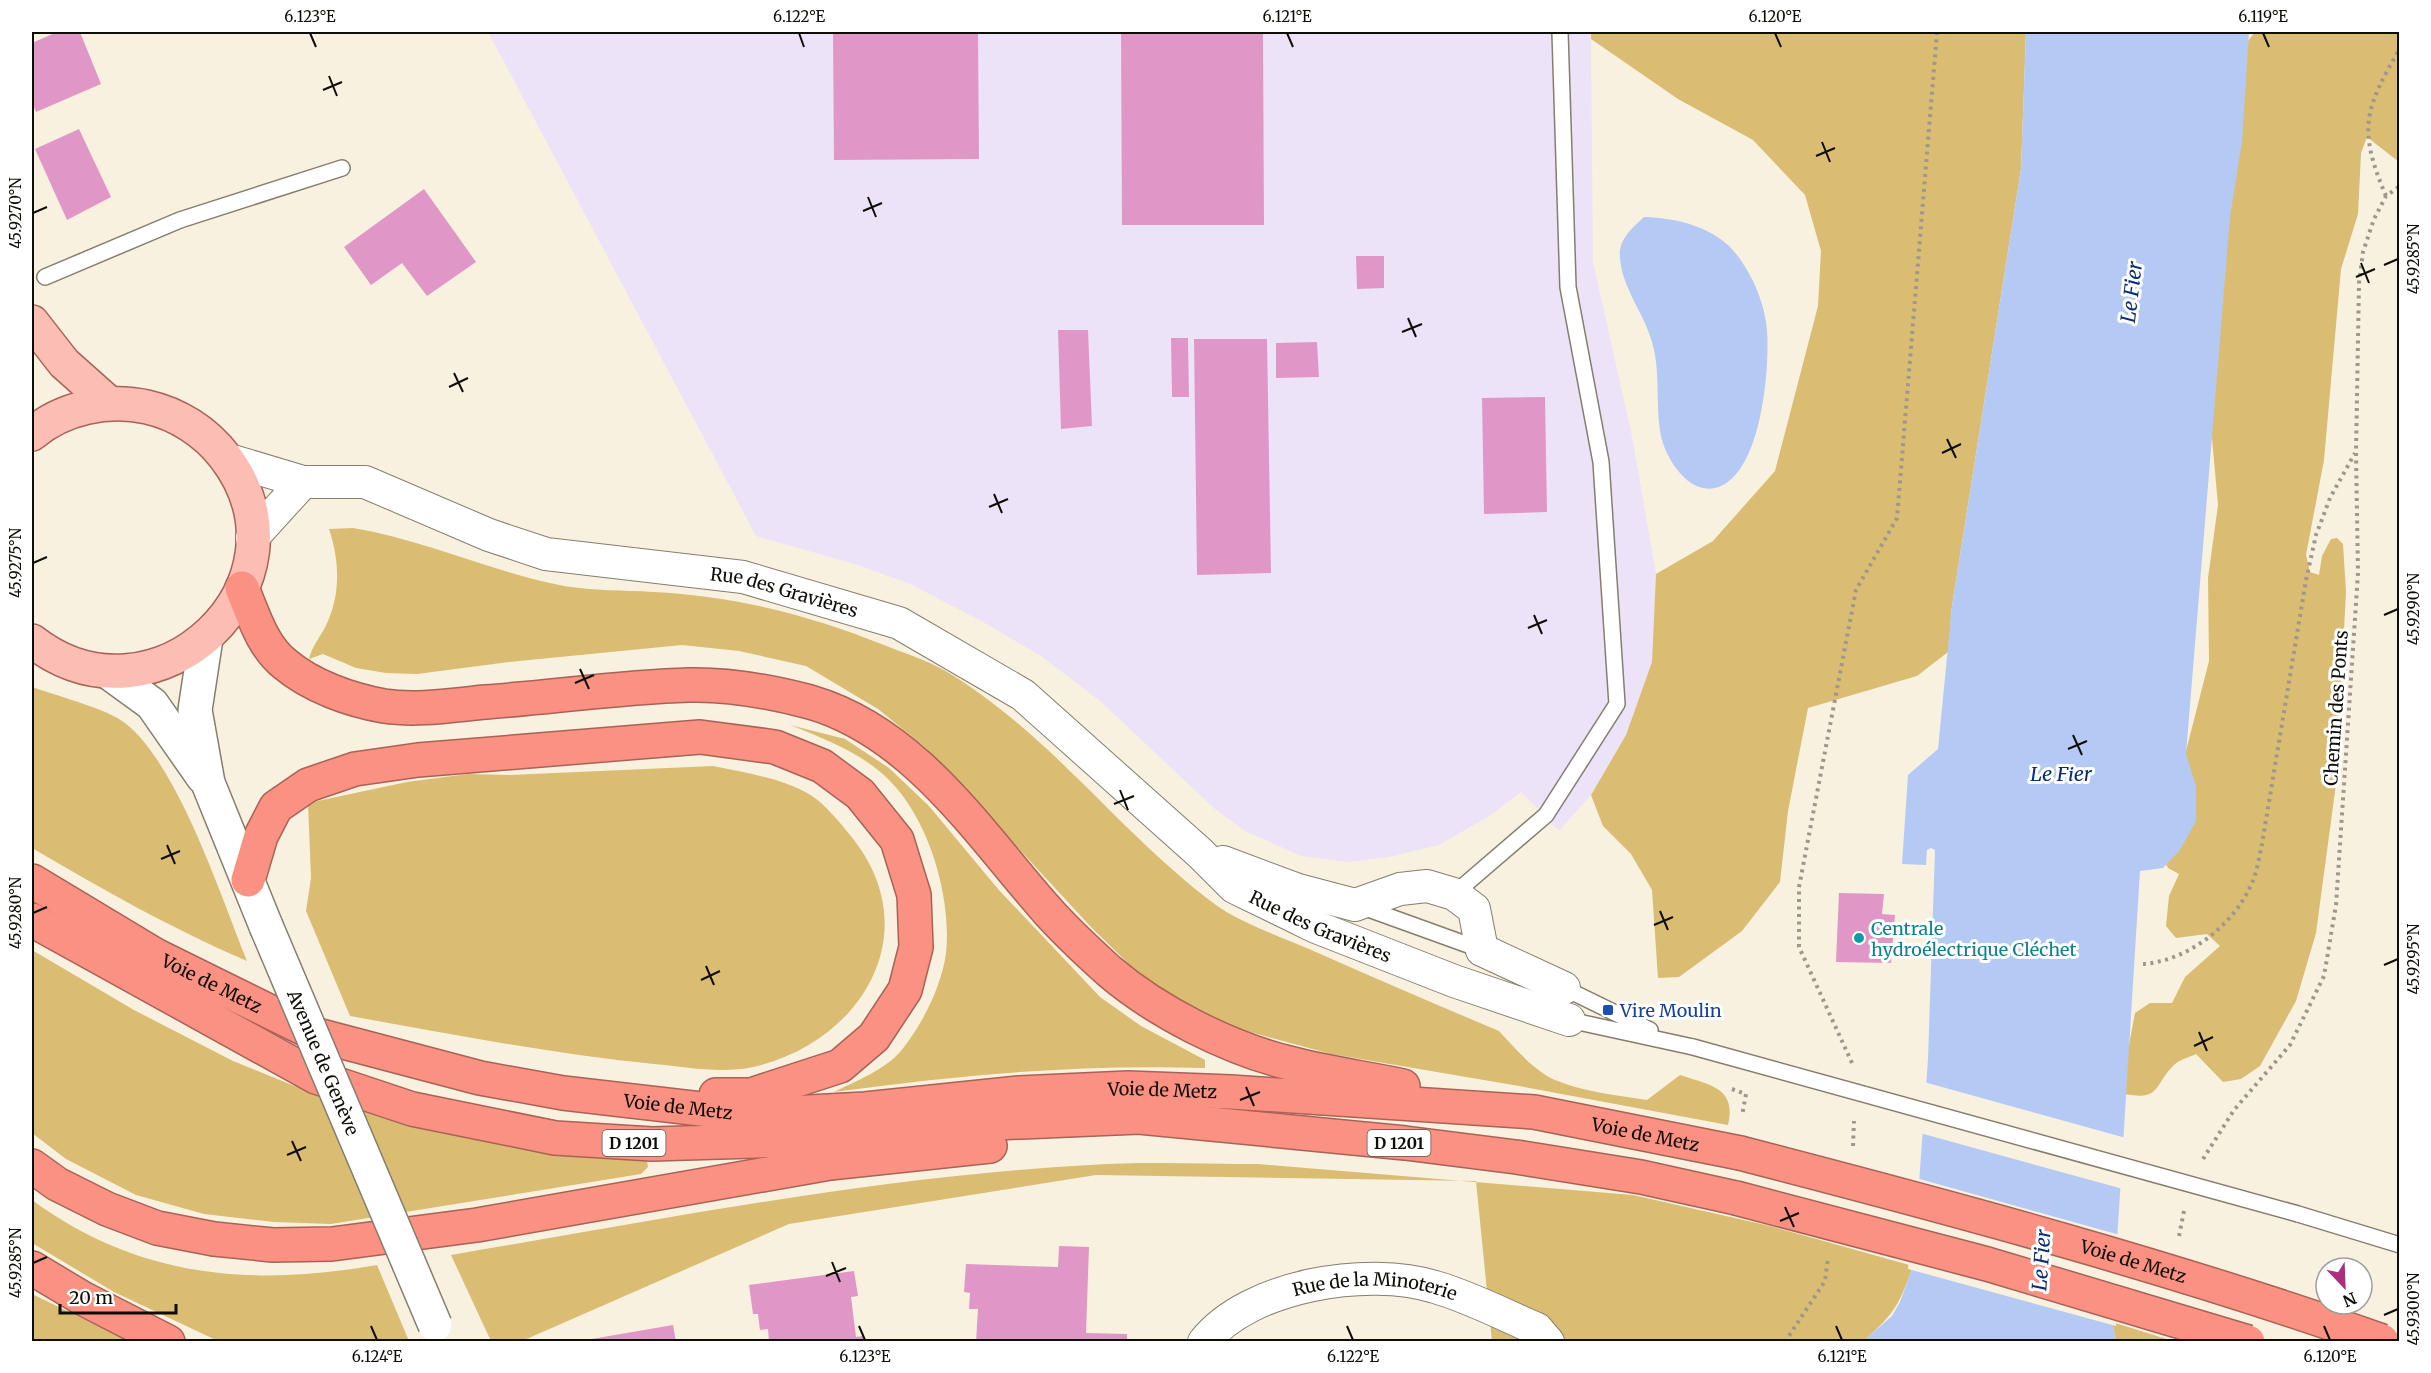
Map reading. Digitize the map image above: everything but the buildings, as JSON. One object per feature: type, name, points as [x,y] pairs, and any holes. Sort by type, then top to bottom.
[{"type":"highway","points":[[242,588],[265,640],[282,663],[305,679],[343,695],[386,706],[431,707],[691,685],[778,693],[836,710],[897,748],[937,783],[982,831],[1047,911],[1111,973],[1168,1013],[1236,1045],[1287,1063],[1534,1112]]},
{"type":"highway","points":[[248,880],[261,836],[276,807],[308,785],[355,769],[418,759],[700,737],[775,747],[822,766],[860,794],[897,840],[914,895],[916,947],[905,990],[874,1037],[840,1066],[751,1095],[606,1098]]},
{"type":"highway","name":"Voie de Metz","points":[[32,881],[154,955],[317,1035],[480,1078],[606,1098],[753,1115],[865,1109],[1018,1093],[1128,1088],[1231,1092],[1534,1112],[1740,1153],[1974,1216],[2203,1282],[2383,1341]]},
{"type":"highway","name":"Voie de Metz","points":[[32,920],[316,1077],[412,1109],[555,1138],[652,1144],[811,1139],[996,1123],[1139,1117],[1282,1133],[1405,1143],[1516,1157],[1641,1177],[1736,1198],[1987,1263],[2248,1341]]},
{"type":"highway","points":[[32,1166],[57,1184],[107,1209],[157,1228],[214,1239],[263,1244],[332,1244],[477,1225],[830,1163],[996,1145],[1282,1133]]},
{"type":"highway","points":[[32,1268],[82,1298],[168,1341]]},
{"type":"main road","points":[[32,322],[64,363],[110,404]]},
{"type":"main road","points":[[32,434],[64,414],[110,404],[147,407],[182,420],[206,436],[226,459],[246,496],[252,538],[242,588],[231,610],[206,638],[184,654],[160,665],[134,671],[108,672],[65,662],[32,641]]},
{"type":"main road","name":"Avenue de Genève","points":[[206,638],[195,710],[208,783],[438,1333]]},
{"type":"main road","name":"Avenue de Genève","points":[[108,672],[152,705],[208,783]]},
{"type":"street","name":"Rue des Gravières","points":[[226,459],[303,482],[365,482],[489,535],[546,554],[743,577],[899,623],[1023,695],[1200,853],[1234,887],[1281,912],[1454,981],[1569,1020]]},
{"type":"street","points":[[252,538],[303,482]]},
{"type":"street","name":"Rue des Gravières","points":[[1200,853],[1298,890],[1355,905],[1400,889],[1426,886],[1454,894],[1474,909],[1482,950],[1564,988]]},
{"type":"street","points":[[1454,981],[1482,950]]},
{"type":"street","name":"Rue de la Minoterie","points":[[1204,1341],[1215,1327],[1269,1297],[1317,1283],[1378,1278],[1434,1286],[1537,1329],[1548,1341]]},
{"type":"lane","points":[[1454,894],[1546,815],[1617,704],[1601,462],[1568,287],[1560,32]]},
{"type":"lane","points":[[45,277],[180,220],[342,168]]},
{"type":"lane","name":"Rue des Gravières","points":[[1355,905],[1482,950]]},
{"type":"lane","name":"Rue des Gravières","points":[[1564,988],[1672,1041]]},
{"type":"lane","name":"Rue des Gravières","points":[[1569,1020],[1672,1041]]},
{"type":"lane","points":[[1672,1041],[2298,1214],[2400,1245]]},
{"type":"path","points":[[1855,1070],[1799,947],[1798,886],[1856,590],[1897,518],[1937,32]]},
{"type":"path","points":[[2400,48],[2381,79],[2371,106],[2367,136],[2376,173],[2386,196],[2400,186]]},
{"type":"path","name":"Chemin des Ponts","points":[[2201,1163],[2234,1110],[2290,1045],[2324,976],[2336,905],[2358,573],[2356,453],[2360,273],[2363,252],[2374,219],[2386,196]]},
{"type":"path","points":[[2143,964],[2162,963],[2185,953],[2209,937],[2235,912],[2251,885],[2262,844],[2306,580],[2316,535],[2330,498],[2356,453]]},
{"type":"path","points":[[1853,1148],[1854,1114]]},
{"type":"path","points":[[2178,1242],[2187,1201]]},
{"type":"path","points":[[1785,1341],[1825,1281],[1828,1257]]},
{"type":"shaded area","points":[[488,32],[1591,32],[1593,262],[1632,436],[1656,574],[1652,662],[1626,735],[1591,795],[1559,831],[1521,792],[1488,817],[1439,845],[1389,857],[1348,862],[1301,856],[1245,831],[1215,809],[1100,701],[1041,656],[983,622],[910,584],[858,565],[756,536]]},
{"type":"shaded area","points":[[1591,32],[2026,32],[2021,169],[1952,606],[1948,652],[1917,676],[1808,708],[1788,811],[1780,882],[1742,931],[1679,977],[1658,978],[1652,890],[1631,854],[1603,826],[1591,795],[1626,735],[1652,662],[1656,574],[1713,541],[1775,471],[1818,306],[1821,251],[1805,195],[1753,140],[1678,99],[1591,39]]},
{"type":"shaded area","points":[[2399,32],[2399,162],[2367,137],[2361,153],[2358,214],[2341,269],[2324,460],[2306,555],[2310,572],[2319,575],[2322,556],[2331,539],[2337,538],[2343,544],[2346,592],[2336,784],[2316,933],[2296,1001],[2260,1066],[2241,1079],[2223,1082],[2196,1054],[2174,1065],[2150,1094],[2133,1095],[2120,1093],[2135,1013],[2150,1003],[2172,1003],[2185,977],[2220,946],[2207,934],[2176,938],[2166,926],[2169,896],[2179,874],[2168,868],[2160,853],[2209,661],[2208,578],[2218,505],[2209,405],[2233,61],[2254,33]]},
{"type":"shaded area","points":[[353,528],[406,540],[511,573],[564,586],[683,594],[771,609],[856,634],[930,663],[982,695],[1018,723],[1147,847],[1226,912],[1499,1031],[1539,1071],[1566,1084],[1600,1093],[1647,1100],[1680,1075],[1710,1085],[1724,1095],[1728,1103],[1730,1112],[1728,1125],[1331,1054],[1202,1019],[1145,980],[1090,926],[926,748],[878,709],[806,666],[739,651],[682,645],[509,662],[417,674],[386,673],[356,668],[323,654],[309,659],[328,621],[337,587],[337,563],[329,529]]},
{"type":"shaded area","points":[[32,687],[117,718],[144,742],[163,768],[196,833],[247,961],[164,922],[32,848]]},
{"type":"shaded area","points":[[790,725],[845,739],[889,768],[929,806],[998,889],[1100,997],[1141,1026],[1205,1060],[1205,1068],[1065,1069],[834,1092],[886,1064],[900,1052],[915,1031],[929,1006],[944,966],[947,931],[945,908],[935,861],[926,837],[903,796],[878,770],[855,754]]},
{"type":"shaded area","points":[[713,766],[777,780],[812,796],[828,809],[850,835],[873,871],[884,908],[883,944],[872,977],[853,1008],[826,1034],[792,1054],[753,1067],[716,1070],[578,1055],[350,1016],[306,911],[311,878],[308,803],[407,782],[468,774],[510,775]]},
{"type":"shaded area","points":[[32,950],[134,1010],[233,1061],[297,1087],[500,1144],[647,1160],[648,1167],[641,1174],[331,1224],[274,1222],[204,1214],[136,1195],[66,1159],[32,1133]]},
{"type":"shaded area","points":[[1111,1164],[1258,1164],[1461,1181],[1096,1175],[789,1224],[522,1341],[494,1342],[490,1339],[451,1255],[769,1201],[929,1179]]},
{"type":"shaded area","points":[[1476,1182],[1633,1195],[1770,1226],[1913,1266],[1896,1306],[1885,1321],[1867,1338],[1867,1341],[1492,1341]]},
{"type":"shaded area","points":[[32,1200],[72,1226],[113,1246],[155,1261],[197,1270],[240,1275],[285,1275],[330,1272],[377,1265],[409,1341],[218,1341],[114,1292],[32,1243]]},
{"type":"shaded area","points":[[32,1294],[129,1341],[32,1341]]},
{"type":"shaded area","points":[[2112,1322],[2173,1341],[2116,1341]]},
{"type":"water","name":"Le Fier","points":[[2026,32],[2249,32],[2242,142],[2230,217],[2186,754],[2196,786],[2196,821],[2180,850],[2163,868],[2140,871],[2112,1322],[2116,1341],[1867,1342],[1867,1338],[1892,1316],[1900,1302],[1913,1266],[1928,1059],[1935,850],[1931,848],[1927,850],[1926,865],[1902,864],[1908,775],[1938,749],[1952,606],[2021,169]]},
{"type":"water","points":[[1644,217],[1682,222],[1718,237],[1743,263],[1764,310],[1768,348],[1767,370],[1759,420],[1743,465],[1731,480],[1715,488],[1696,486],[1687,480],[1673,464],[1661,436],[1655,353],[1648,331],[1625,280],[1620,258],[1624,240]]},
{"type":"pier","points":[[1924,1082],[2126,1138],[2123,1189],[1920,1133]]},
{"type":"pier","points":[[1916,1178],[2120,1235],[2116,1326],[1908,1269]]},
{"type":"place","name":"Centrale hydroélectrique Cléchet","points":[[1859,938]]},
{"type":"place","name":"Vire Moulin","points":[[1608,1010]]}]
